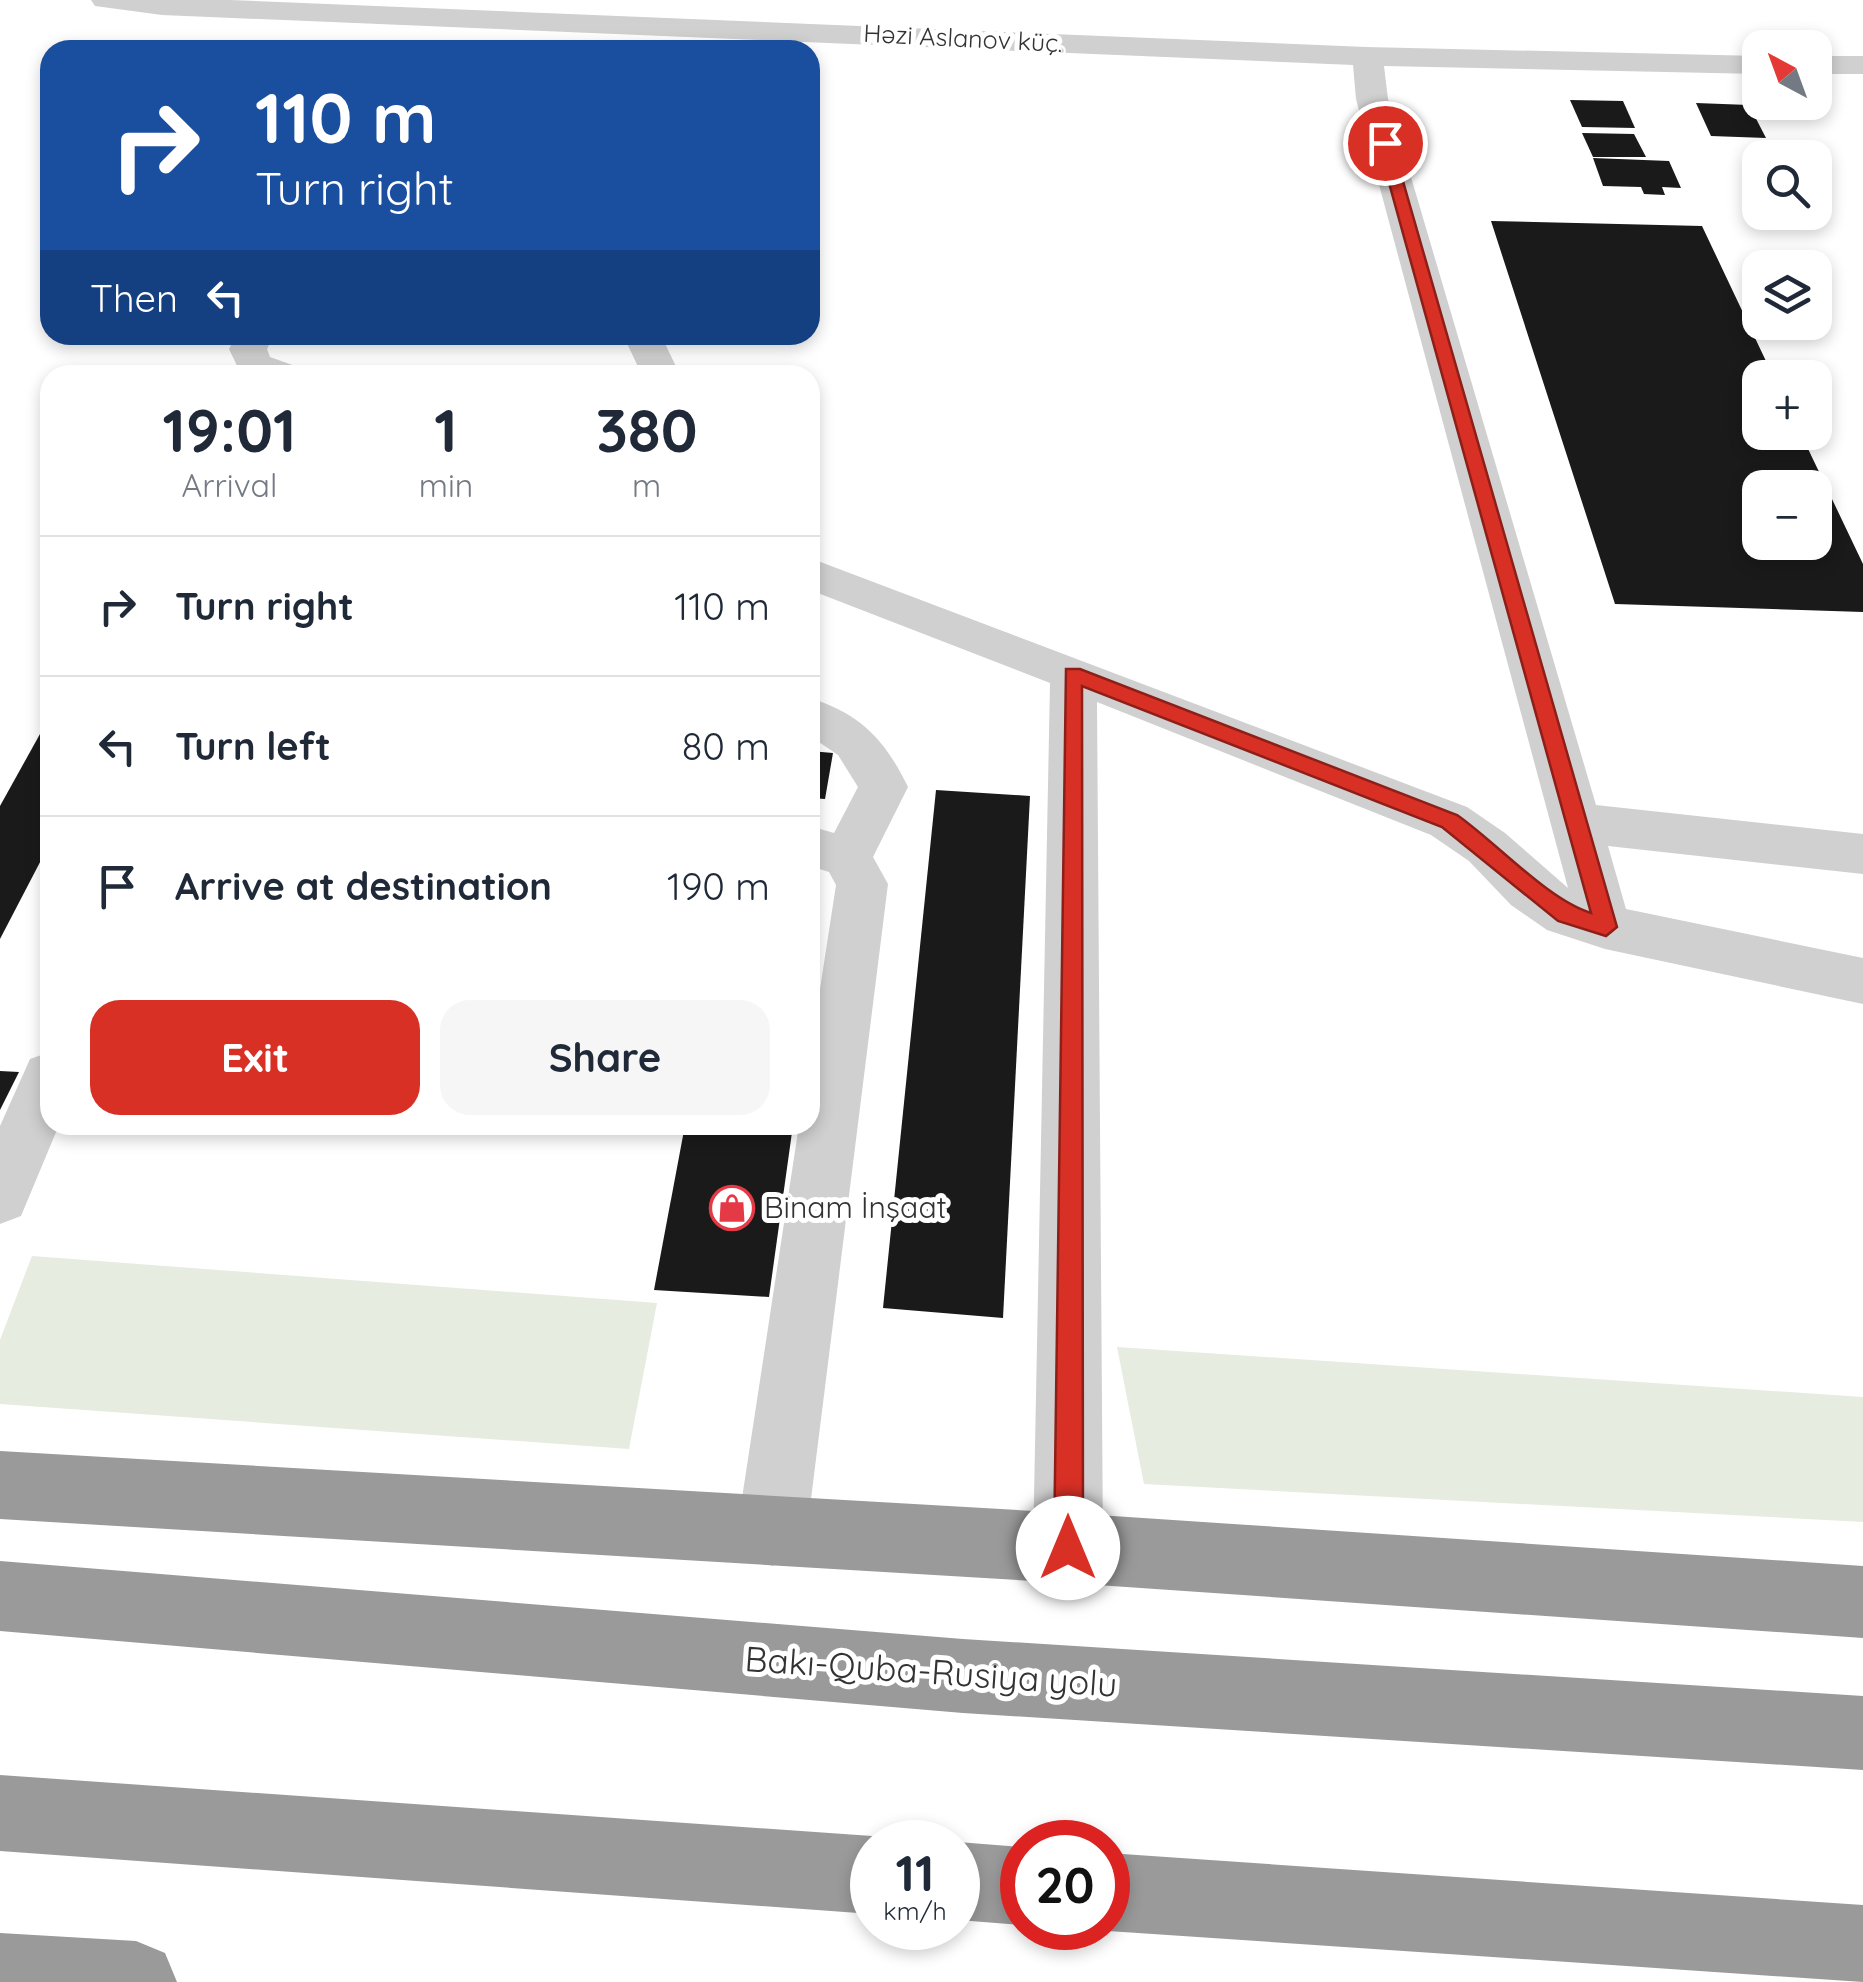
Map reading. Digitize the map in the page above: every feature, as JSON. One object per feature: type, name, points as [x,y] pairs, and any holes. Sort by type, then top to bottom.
[{"type":"highway","points":[[0,1485],[1068,1548],[1863,1602]]},
{"type":"highway","name":"Bakı-Quba-Rusiya yolu","points":[[0,1596],[963,1676],[1863,1733]]},
{"type":"highway","points":[[0,1813],[850,1873]]},
{"type":"highway","points":[[1130,1894],[1863,1946]]},
{"type":"highway","points":[[0,1973],[136,1982]]},
{"type":"street","name":"Həzi Aslanov küç.","points":[[106,0],[510,36],[659,40]]},
{"type":"street","points":[[138,33],[162,6]]},
{"type":"street","points":[[470,40],[510,36]]},
{"type":"street","name":"Həzi Aslanov küç.","points":[[820,44],[1742,66]]},
{"type":"street","points":[[1368,59],[1372,99],[1606,927]]},
{"type":"street","points":[[1832,65],[1863,65]]},
{"type":"street","points":[[1688,66],[1705,94],[1716,97]]},
{"type":"street","points":[[820,577],[1450,821],[1487,847],[1530,890],[1554,906],[1606,927],[1863,981]]},
{"type":"street","points":[[1068,1548],[1073,674]]},
{"type":"street","points":[[772,1531],[862,884],[828,852],[882,787],[867,753],[844,731],[820,720]]},
{"type":"street","points":[[1575,823],[1863,854]]},
{"type":"street","points":[[0,1196],[40,1101]]},
{"type":"shaded area","points":[[32,1256],[657,1303],[629,1449],[0,1404],[0,1340]]},
{"type":"shaded area","points":[[1117,1347],[1863,1397],[1863,1522],[1144,1484]]},
{"type":"building","points":[[1570,100],[1623,101],[1635,128],[1582,127]]},
{"type":"building","points":[[1696,103],[1742,105],[1742,120],[1757,120],[1766,138],[1711,136]]},
{"type":"building","points":[[1582,133],[1634,134],[1646,157],[1593,157]]},
{"type":"building","points":[[1593,158],[1669,161],[1681,188],[1662,187],[1665,195],[1644,194],[1641,187],[1603,186]]},
{"type":"building","points":[[1491,221],[1702,226],[1742,310],[1742,340],[1756,340],[1765,360],[1742,360],[1742,450],[1809,450],[1818,470],[1742,470],[1742,560],[1832,560],[1832,499],[1863,564],[1863,612],[1615,604]]},
{"type":"building","points":[[40,734],[40,862],[0,939],[0,806]]},
{"type":"building","points":[[820,752],[833,753],[825,799],[820,799]]},
{"type":"building","points":[[936,790],[1030,796],[1003,1318],[883,1308]]},
{"type":"building","points":[[0,1071],[19,1072],[0,1110]]},
{"type":"building","points":[[683,1135],[792,1135],[769,1297],[654,1290]]},
{"type":"place","name":"Binam İnşaat","points":[[732,1208]]},
{"type":"route","points":[[1068,1548],[1073,674],[1450,821],[1487,847],[1530,890],[1566,914],[1606,927],[1385,143]]}]
